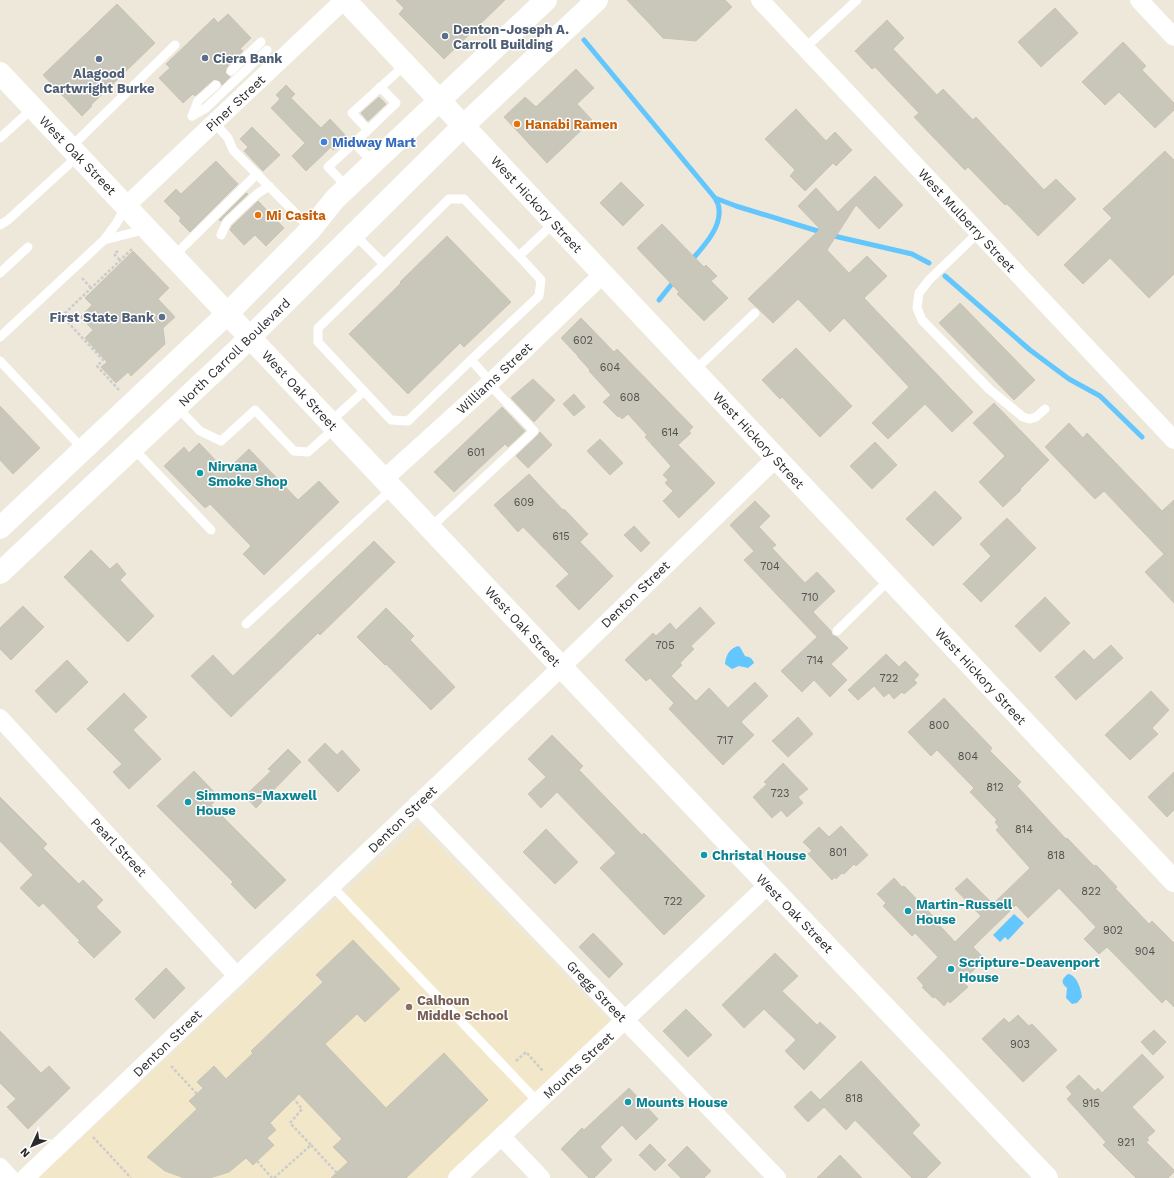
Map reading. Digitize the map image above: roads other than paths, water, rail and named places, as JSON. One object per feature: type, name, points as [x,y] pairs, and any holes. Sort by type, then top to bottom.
[{"type":"main road","name":"West Hickory Street","points":[[344,0],[1174,881]]},
{"type":"main road","points":[[0,528],[228,313],[311,228],[347,187],[546,0]]},
{"type":"main road","name":"North Carroll Boulevard","points":[[0,574],[250,337],[463,126],[597,0]]},
{"type":"main road","name":"West Oak Street","points":[[0,73],[561,667],[1047,1178]]},
{"type":"street","name":"Piner Street","points":[[126,206],[344,0]]},
{"type":"street","name":"West Mulberry Street","points":[[760,0],[1174,440]]},
{"type":"street","points":[[1139,0],[1174,37]]},
{"type":"street","name":"Williams Street","points":[[388,484],[603,274]]},
{"type":"street","name":"Denton Street","points":[[25,1178],[561,667],[776,458]]},
{"type":"street","name":"Pearl Street","points":[[0,718],[237,976]]},
{"type":"street","name":"Gregg Street","points":[[418,804],[777,1178]]},
{"type":"street","name":"Mounts Street","points":[[457,1178],[768,885]]},
{"type":"street","points":[[502,1137],[541,1178]]},
{"type":"street","points":[[0,1167],[10,1178]]},
{"type":"lane","points":[[805,48],[857,0]]},
{"type":"lane","points":[[231,71],[262,42]]},
{"type":"lane","points":[[0,225],[26,204],[175,45]]},
{"type":"lane","points":[[216,85],[198,101],[192,116],[206,108],[267,50]]},
{"type":"lane","points":[[368,130],[352,113],[405,64]]},
{"type":"lane","points":[[347,187],[328,167],[396,103],[380,87]]},
{"type":"lane","points":[[0,138],[33,108]]},
{"type":"lane","points":[[214,122],[228,138],[233,150],[311,228]]},
{"type":"lane","points":[[354,143],[373,162]]},
{"type":"lane","points":[[174,256],[257,174]]},
{"type":"lane","points":[[221,236],[227,222],[257,194],[269,186]]},
{"type":"lane","points":[[449,199],[464,199],[519,256],[541,280],[538,296],[408,421],[392,420],[318,342],[318,328],[449,199]]},
{"type":"lane","points":[[0,337],[104,240],[116,224],[126,206]]},
{"type":"lane","points":[[519,256],[554,223]]},
{"type":"lane","points":[[104,240],[148,229]]},
{"type":"lane","points":[[979,232],[929,280],[919,293],[917,308],[922,320],[988,389],[1023,417],[1030,419],[1036,417],[1044,409]]},
{"type":"lane","points":[[354,234],[384,264]]},
{"type":"lane","points":[[0,273],[28,247]]},
{"type":"lane","points":[[694,371],[755,313]]},
{"type":"lane","points":[[0,360],[84,449]]},
{"type":"lane","points":[[430,528],[534,431],[471,360]]},
{"type":"lane","points":[[176,407],[200,431],[221,442],[255,410],[294,451],[308,452],[364,391]]},
{"type":"lane","points":[[134,448],[211,530]]},
{"type":"lane","points":[[246,624],[388,484]]},
{"type":"lane","points":[[837,632],[890,579]]},
{"type":"lane","points":[[332,886],[538,1102]]},
{"type":"water","points":[[738,646],[745,656],[751,658],[754,663],[748,668],[739,666],[732,669],[725,664],[728,653]]},
{"type":"water","points":[[1014,914],[1024,923],[1008,940],[1005,937],[1000,942],[993,935]]},
{"type":"water","points":[[1068,974],[1074,977],[1081,990],[1082,997],[1077,1003],[1072,1004],[1066,998],[1067,988],[1063,984],[1063,981],[1064,977]]},
{"type":"waterway","points":[[584,40],[715,198],[719,210],[717,224],[705,245],[690,262]]},
{"type":"waterway","points":[[715,198],[736,206],[834,236],[912,254],[929,263]]},
{"type":"waterway","points":[[945,276],[1030,350],[1069,379],[1100,396],[1142,437]]},
{"type":"waterway","points":[[659,300],[675,280]]},
{"type":"place","name":"Denton-Joseph A. Carroll Building","points":[[445,36]]},
{"type":"place","name":"Ciera Bank","points":[[205,58]]},
{"type":"place","name":"Alagood Cartwright Burke","points":[[99,59]]},
{"type":"place","name":"Hanabi Ramen","points":[[517,124]]},
{"type":"place","name":"Midway Mart","points":[[324,142]]},
{"type":"place","name":"Mi Casita","points":[[258,215]]},
{"type":"place","name":"First State Bank","points":[[162,317]]},
{"type":"place","name":"Nirvana Smoke Shop","points":[[200,473]]},
{"type":"place","name":"Simmons-Maxwell House","points":[[188,802]]},
{"type":"place","name":"Christal House","points":[[704,855]]},
{"type":"place","name":"Martin-Russell House","points":[[908,911]]},
{"type":"place","name":"Scripture-Deavenport House","points":[[951,969]]},
{"type":"place","name":"Calhoun Middle School","points":[[409,1007]]},
{"type":"place","name":"Mounts House","points":[[628,1102]]}]
